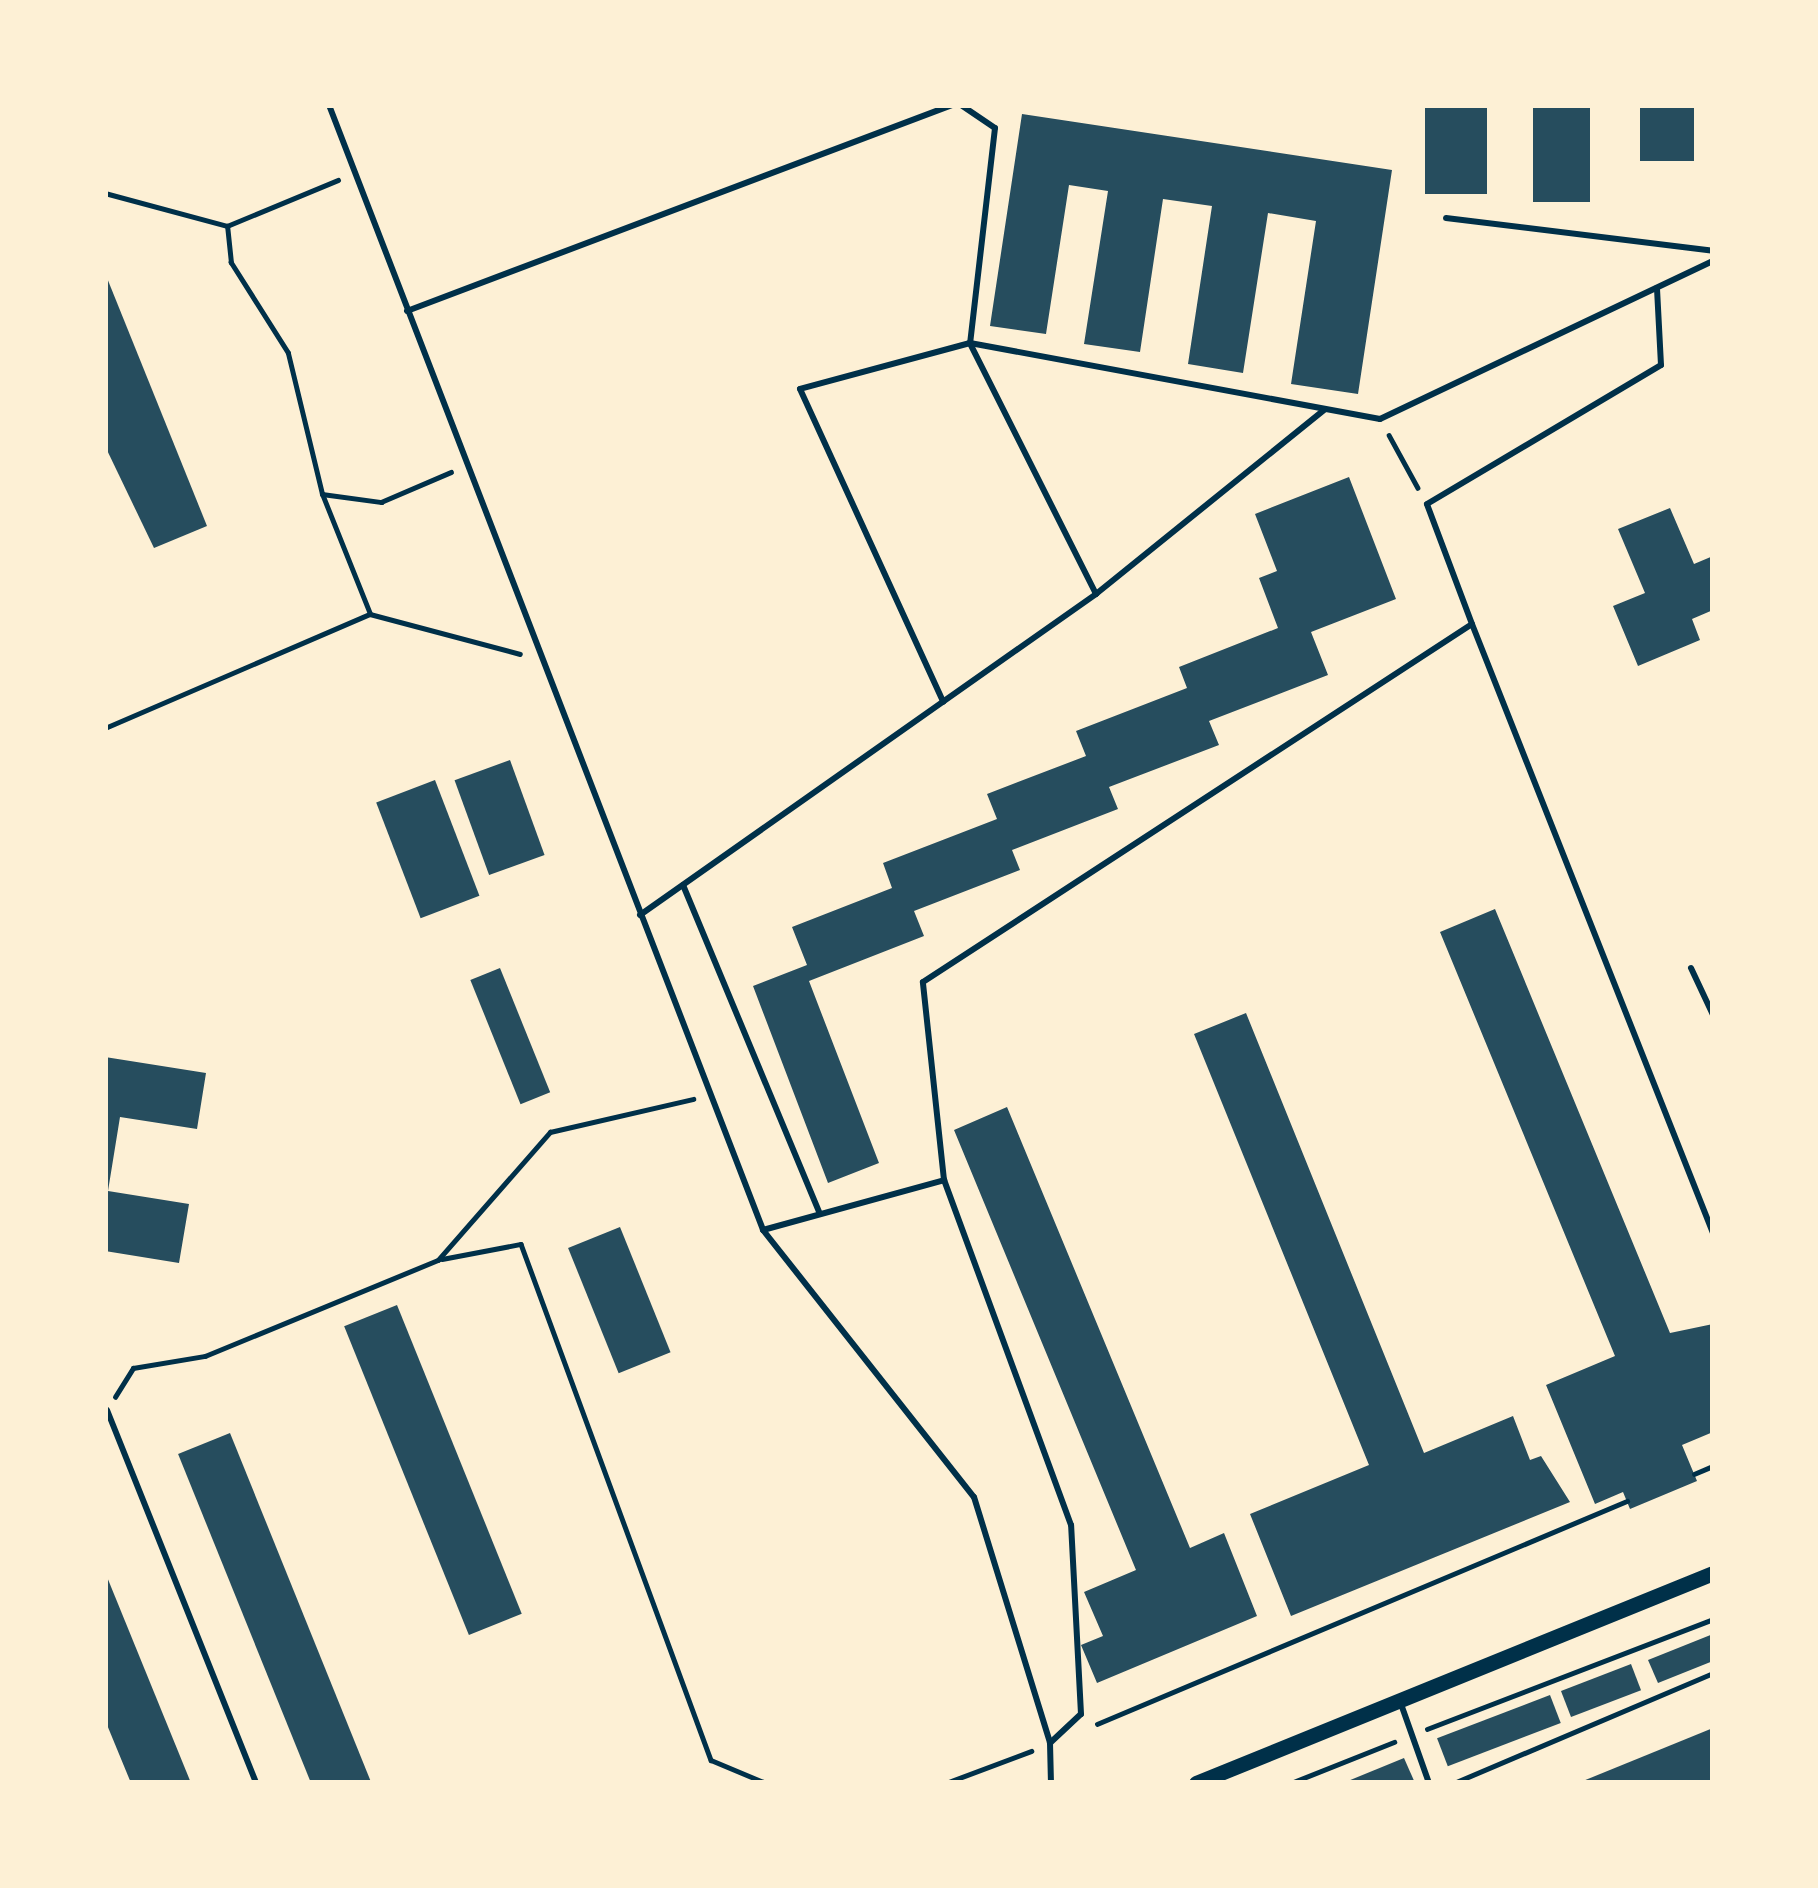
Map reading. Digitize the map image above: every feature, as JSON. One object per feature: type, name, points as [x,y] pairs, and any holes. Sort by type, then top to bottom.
[{"type":"street","points":[[1196,1783],[1237,1775],[1400,1700],[1713,1573]]},
{"type":"lane","points":[[329,105],[763,1230],[974,1497],[1050,1743],[1051,1783]]},
{"type":"lane","points":[[407,311],[957,105],[995,128],[970,343],[1096,594]]},
{"type":"lane","points":[[1446,218],[1713,251]]},
{"type":"lane","points":[[943,702],[800,389],[970,343],[1380,419],[1713,261]]},
{"type":"lane","points":[[1657,287],[1660,364],[1427,504],[1713,1233]]},
{"type":"lane","points":[[640,916],[1096,594],[1325,409]]},
{"type":"lane","points":[[1050,1743],[1082,1714],[1071,1525],[944,1180],[923,982],[1472,624]]},
{"type":"lane","points":[[683,885],[820,1214]]},
{"type":"lane","points":[[1691,968],[1713,1016]]},
{"type":"lane","points":[[763,1230],[944,1180]]},
{"type":"lane","points":[[107,1410],[256,1783]]},
{"type":"lane","points":[[1400,1700],[1430,1783]]},
{"type":"path","points":[[105,193],[227,226],[355,172]]},
{"type":"path","points":[[227,226],[231,263],[288,353],[322,494],[370,614]]},
{"type":"path","points":[[1380,419],[1427,504]]},
{"type":"path","points":[[322,494],[380,502],[446,481],[463,455]]},
{"type":"path","points":[[105,728],[370,614],[462,630],[545,670]]},
{"type":"path","points":[[438,1260],[550,1132],[710,1092]]},
{"type":"path","points":[[107,1410],[133,1368],[226,1348],[438,1260],[520,1244],[711,1760],[766,1783]]},
{"type":"path","points":[[1694,1474],[1713,1466]]},
{"type":"path","points":[[1093,1725],[1627,1501]]},
{"type":"path","points":[[1291,1783],[1713,1619]]},
{"type":"path","points":[[1454,1783],[1713,1673]]},
{"type":"path","points":[[946,1783],[1050,1743]]},
{"type":"building","points":[[1425,105],[1487,105],[1487,194],[1425,194]]},
{"type":"building","points":[[1533,105],[1590,105],[1590,202],[1533,202]]},
{"type":"building","points":[[1640,105],[1694,105],[1694,161],[1640,161]]},
{"type":"building","points":[[1022,114],[1392,170],[1358,394],[1291,384],[1316,221],[1268,213],[1243,373],[1188,364],[1212,206],[1163,199],[1140,352],[1084,344],[1108,191],[1069,185],[1046,334],[990,326]]},
{"type":"building","points":[[105,273],[207,526],[154,548],[105,446]]},
{"type":"building","points":[[1349,477],[1396,599],[1311,632],[1328,675],[1209,721],[1219,745],[1109,787],[1118,809],[1012,850],[1020,870],[914,911],[924,936],[809,981],[879,1163],[828,1183],[753,986],[807,965],[792,927],[892,888],[883,863],[997,819],[987,794],[1086,756],[1076,731],[1187,688],[1179,667],[1278,628],[1259,578],[1277,571],[1255,514]]},
{"type":"building","points":[[1670,508],[1694,564],[1713,556],[1713,610],[1692,619],[1700,640],[1638,666],[1613,606],[1645,593],[1618,529]]},
{"type":"building","points":[[510,760],[545,855],[489,875],[455,780]]},
{"type":"building","points":[[435,780],[479,896],[421,918],[376,803]]},
{"type":"building","points":[[1495,909],[1670,1333],[1713,1324],[1713,1432],[1682,1445],[1697,1481],[1630,1509],[1623,1492],[1595,1504],[1546,1385],[1615,1356],[1440,932]]},
{"type":"building","points":[[500,968],[550,1092],[521,1104],[470,980]]},
{"type":"building","points":[[1246,1013],[1424,1453],[1513,1416],[1530,1460],[1541,1456],[1570,1502],[1291,1616],[1250,1514],[1369,1465],[1194,1034]]},
{"type":"building","points":[[105,1057],[206,1073],[197,1129],[120,1117],[108,1191],[189,1204],[179,1263],[105,1251]]},
{"type":"building","points":[[1007,1107],[1190,1548],[1224,1533],[1257,1616],[1097,1683],[1081,1645],[1103,1636],[1084,1592],[1136,1570],[954,1130]]},
{"type":"building","points":[[620,1227],[671,1352],[619,1373],[568,1248]]},
{"type":"building","points":[[397,1305],[522,1614],[469,1635],[344,1326]]},
{"type":"building","points":[[230,1433],[371,1783],[311,1783],[178,1454]]},
{"type":"building","points":[[105,1572],[191,1783],[131,1783],[105,1720]]},
{"type":"building","points":[[1713,1634],[1713,1661],[1658,1683],[1648,1660]]},
{"type":"building","points":[[1631,1664],[1641,1690],[1571,1717],[1561,1691]]},
{"type":"building","points":[[1550,1695],[1561,1723],[1448,1766],[1437,1738]]},
{"type":"building","points":[[1713,1728],[1713,1783],[1578,1783]]},
{"type":"building","points":[[1404,1758],[1415,1783],[1343,1783]]}]
